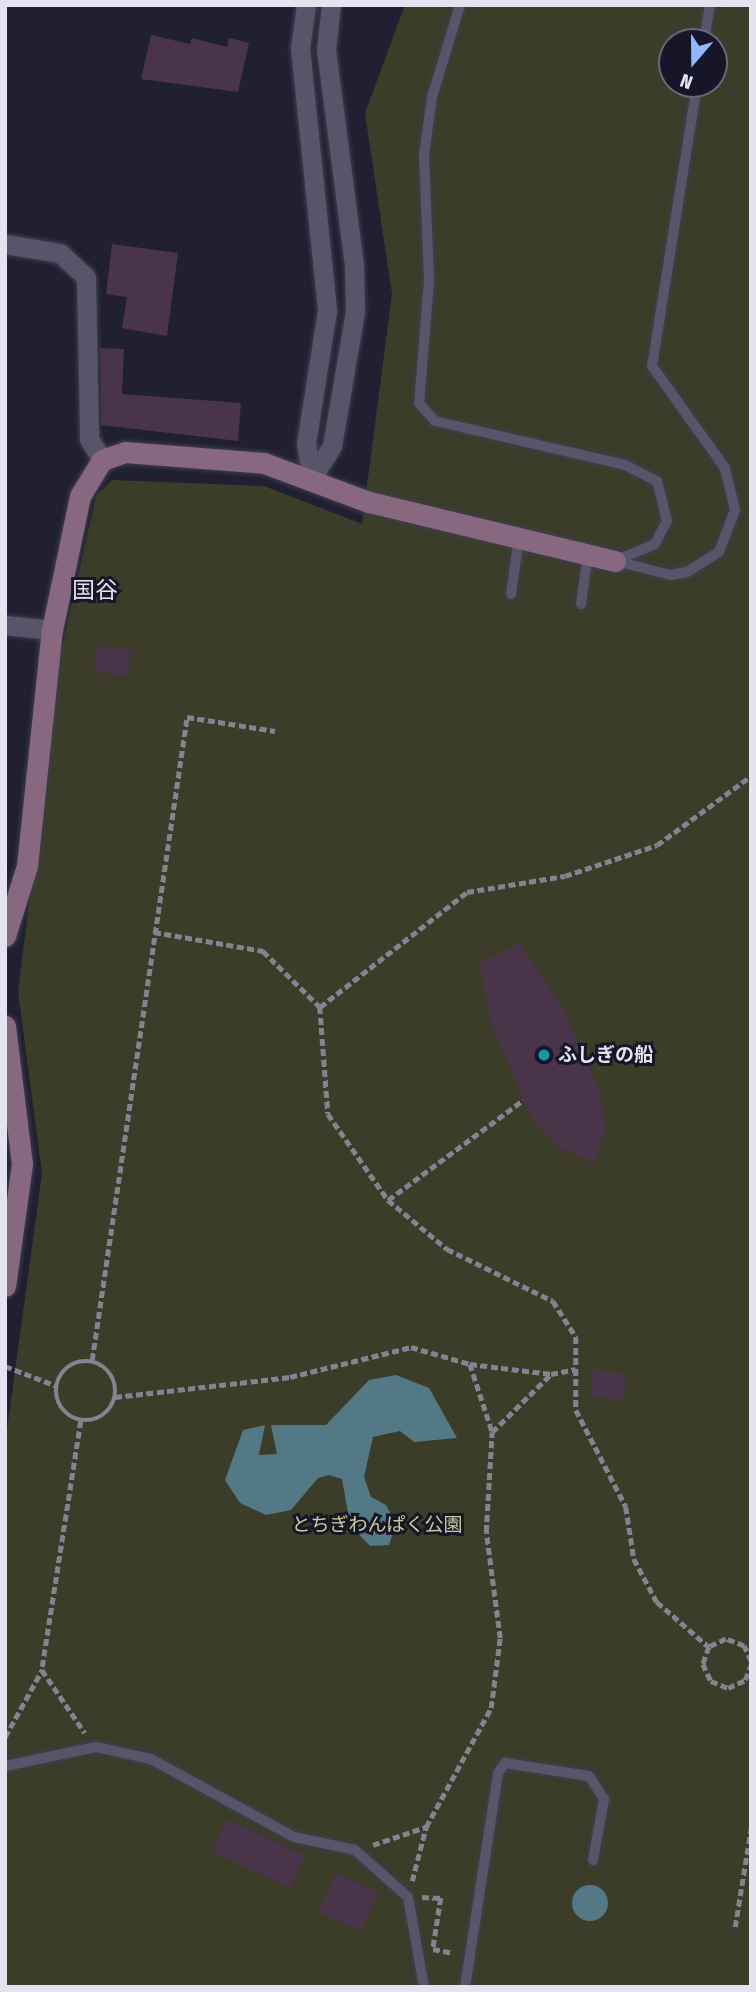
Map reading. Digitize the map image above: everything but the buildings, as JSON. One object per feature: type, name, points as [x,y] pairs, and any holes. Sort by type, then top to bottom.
[{"type":"street","points":[[306,5],[300,48],[327,312],[306,444],[312,478]]},
{"type":"street","points":[[312,478],[332,446],[355,312],[354,265],[326,50],[331,5]]},
{"type":"street","points":[[5,244],[60,253],[86,277],[89,439],[102,460]]},
{"type":"street","points":[[5,936],[27,866],[52,630],[80,495],[102,460],[125,452],[264,463],[312,478],[369,502],[615,561]]},
{"type":"street","points":[[5,625],[52,630]]},
{"type":"street","points":[[5,1027],[22,1164],[5,1286]]},
{"type":"lane","points":[[460,5],[432,97],[424,155],[429,280],[419,403],[435,421],[625,465],[657,481],[667,521],[655,544],[615,561]]},
{"type":"lane","points":[[706,28],[710,5]]},
{"type":"lane","points":[[615,561],[670,575],[687,572],[719,552],[735,510],[724,468],[652,366],[695,98]]},
{"type":"lane","points":[[511,594],[519,537]]},
{"type":"lane","points":[[581,604],[588,554]]},
{"type":"lane","points":[[5,1766],[96,1746],[151,1759],[294,1837],[355,1850],[408,1897],[424,1987]]},
{"type":"lane","points":[[465,1987],[498,1773],[505,1763],[589,1776],[604,1799],[593,1860]]},
{"type":"path","points":[[92,1360],[187,717],[275,731]]},
{"type":"path","points":[[320,1007],[467,892],[565,876],[657,845],[751,776]]},
{"type":"path","points":[[154,932],[263,951],[320,1007],[328,1114],[388,1200],[447,1249],[552,1301],[576,1337],[576,1410],[626,1507],[634,1559],[657,1602],[709,1647]]},
{"type":"path","points":[[388,1200],[523,1100]]},
{"type":"path","points":[[115,1397],[290,1377],[411,1346],[470,1364],[551,1374],[576,1369]]},
{"type":"path","points":[[92,1360],[108,1370],[115,1397],[100,1419],[81,1421],[64,1412],[57,1386],[73,1363],[92,1360]]},
{"type":"path","points":[[470,1364],[492,1432],[486,1532],[500,1638],[491,1708],[426,1827],[408,1897],[441,1898],[433,1949],[470,1956]]},
{"type":"path","points":[[5,1366],[57,1386]]},
{"type":"path","points":[[492,1432],[551,1374]]},
{"type":"path","points":[[5,1737],[42,1670],[81,1421]]},
{"type":"path","points":[[726,1639],[744,1646],[751,1663],[745,1680],[728,1688],[711,1681],[703,1664],[709,1647],[726,1639]]},
{"type":"path","points":[[42,1670],[96,1746]]},
{"type":"path","points":[[745,1680],[751,1683]]},
{"type":"path","points":[[355,1850],[426,1827]]},
{"type":"path","points":[[736,1927],[751,1828]]},
{"type":"green space","name":"とちぎわんぱく公園","points":[[405,5],[751,5],[751,1987],[5,1987],[5,1444],[42,1174],[18,991],[60,657],[96,496],[112,480],[264,486],[362,524],[392,294],[365,113]]},
{"type":"water","points":[[396,1375],[429,1388],[457,1438],[414,1442],[400,1431],[373,1437],[364,1477],[371,1497],[386,1505],[396,1524],[389,1545],[370,1546],[350,1525],[342,1479],[329,1475],[318,1478],[291,1510],[266,1515],[240,1503],[225,1480],[243,1430],[265,1425],[259,1455],[277,1454],[271,1425],[326,1425],[369,1380]]},
{"type":"water","points":[[590,1885],[603,1890],[608,1903],[603,1916],[590,1921],[577,1916],[572,1903],[577,1890]]},
{"type":"place","name":"ふしぎの船","points":[[544,1055]]},
{"type":"district","name":"国谷","points":[[95,590]]}]
